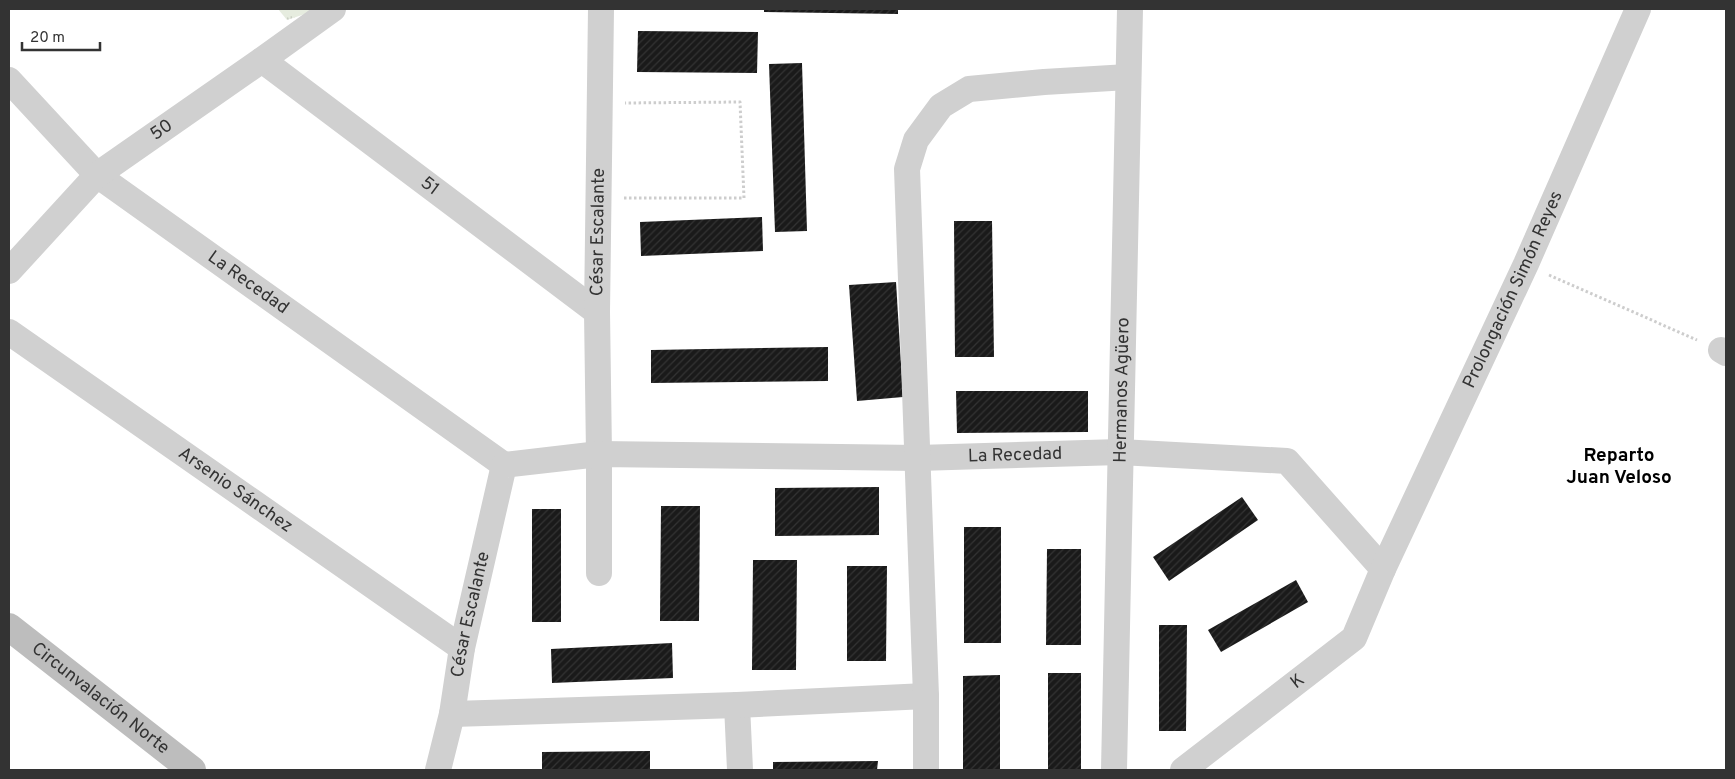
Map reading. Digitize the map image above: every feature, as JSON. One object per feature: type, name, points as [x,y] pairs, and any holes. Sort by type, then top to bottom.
[{"type":"street","name":"50","points":[[9,271],[97,175],[333,9]]},
{"type":"street","name":"César Escalante","points":[[598,573],[597,312],[601,9]]},
{"type":"street","name":"Hermanos Agüero","points":[[1114,770],[1130,9]]},
{"type":"street","name":"Prolongación Simón Reyes","points":[[1383,569],[1526,264],[1638,9]]},
{"type":"street","name":"51","points":[[262,60],[597,312]]},
{"type":"street","points":[[926,770],[926,696],[907,169],[916,140],[941,106],[969,89],[1128,77]]},
{"type":"street","name":"La Recedad","points":[[9,80],[97,175],[504,465]]},
{"type":"street","name":"Arsenio Sánchez","points":[[9,332],[462,648]]},
{"type":"street","name":"La Recedad","points":[[599,454],[918,458],[1120,452],[1287,461],[1383,569]]},
{"type":"street","points":[[504,465],[599,454]]},
{"type":"street","name":"César Escalante","points":[[438,770],[452,714],[462,648],[504,465]]},
{"type":"street","name":"K","points":[[1183,770],[1354,638],[1383,569]]},
{"type":"street","name":"Circunvalación Norte","points":[[9,627],[192,770]]},
{"type":"street","points":[[452,714],[737,705],[926,696]]},
{"type":"street","points":[[737,705],[740,770]]},
{"type":"path","points":[[598,198],[744,198],[740,102],[600,103]]},
{"type":"path","points":[[1526,264],[1723,352]]},
{"type":"green space","points":[[278,9],[320,9],[287,20]]},
{"type":"building","points":[[764,9],[898,9],[898,14],[764,12]]},
{"type":"building","points":[[638,31],[758,32],[757,73],[637,72]]},
{"type":"building","points":[[802,63],[807,231],[775,232],[769,64]]},
{"type":"building","points":[[762,217],[763,251],[641,256],[640,222]]},
{"type":"building","points":[[954,221],[992,221],[994,357],[955,357]]},
{"type":"building","points":[[896,282],[903,397],[857,401],[849,285]]},
{"type":"building","points":[[828,347],[828,381],[651,383],[651,350]]},
{"type":"building","points":[[956,391],[1088,391],[1088,432],[957,433]]},
{"type":"building","points":[[879,487],[879,535],[775,536],[775,488]]},
{"type":"building","points":[[1242,497],[1258,520],[1169,581],[1153,557]]},
{"type":"building","points":[[661,506],[700,506],[699,621],[660,621]]},
{"type":"building","points":[[532,509],[561,509],[561,622],[532,622]]},
{"type":"building","points":[[964,527],[1001,527],[1001,643],[964,643]]},
{"type":"building","points":[[1047,549],[1081,549],[1081,645],[1046,645]]},
{"type":"building","points":[[753,560],[797,560],[796,670],[752,670]]},
{"type":"building","points":[[847,566],[887,566],[886,661],[847,661]]},
{"type":"building","points":[[1296,580],[1308,602],[1221,652],[1208,630]]},
{"type":"building","points":[[1159,625],[1187,625],[1186,731],[1159,731]]},
{"type":"building","points":[[672,643],[673,678],[552,683],[551,649]]},
{"type":"building","points":[[1048,673],[1081,673],[1081,770],[1048,770]]},
{"type":"building","points":[[1000,675],[1000,770],[963,770],[963,676]]},
{"type":"building","points":[[650,751],[650,770],[542,770],[542,752]]},
{"type":"building","points":[[878,761],[877,770],[773,770],[773,762]]},
{"type":"district","name":"Reparto Juan Veloso","points":[[1619,467]]}]
